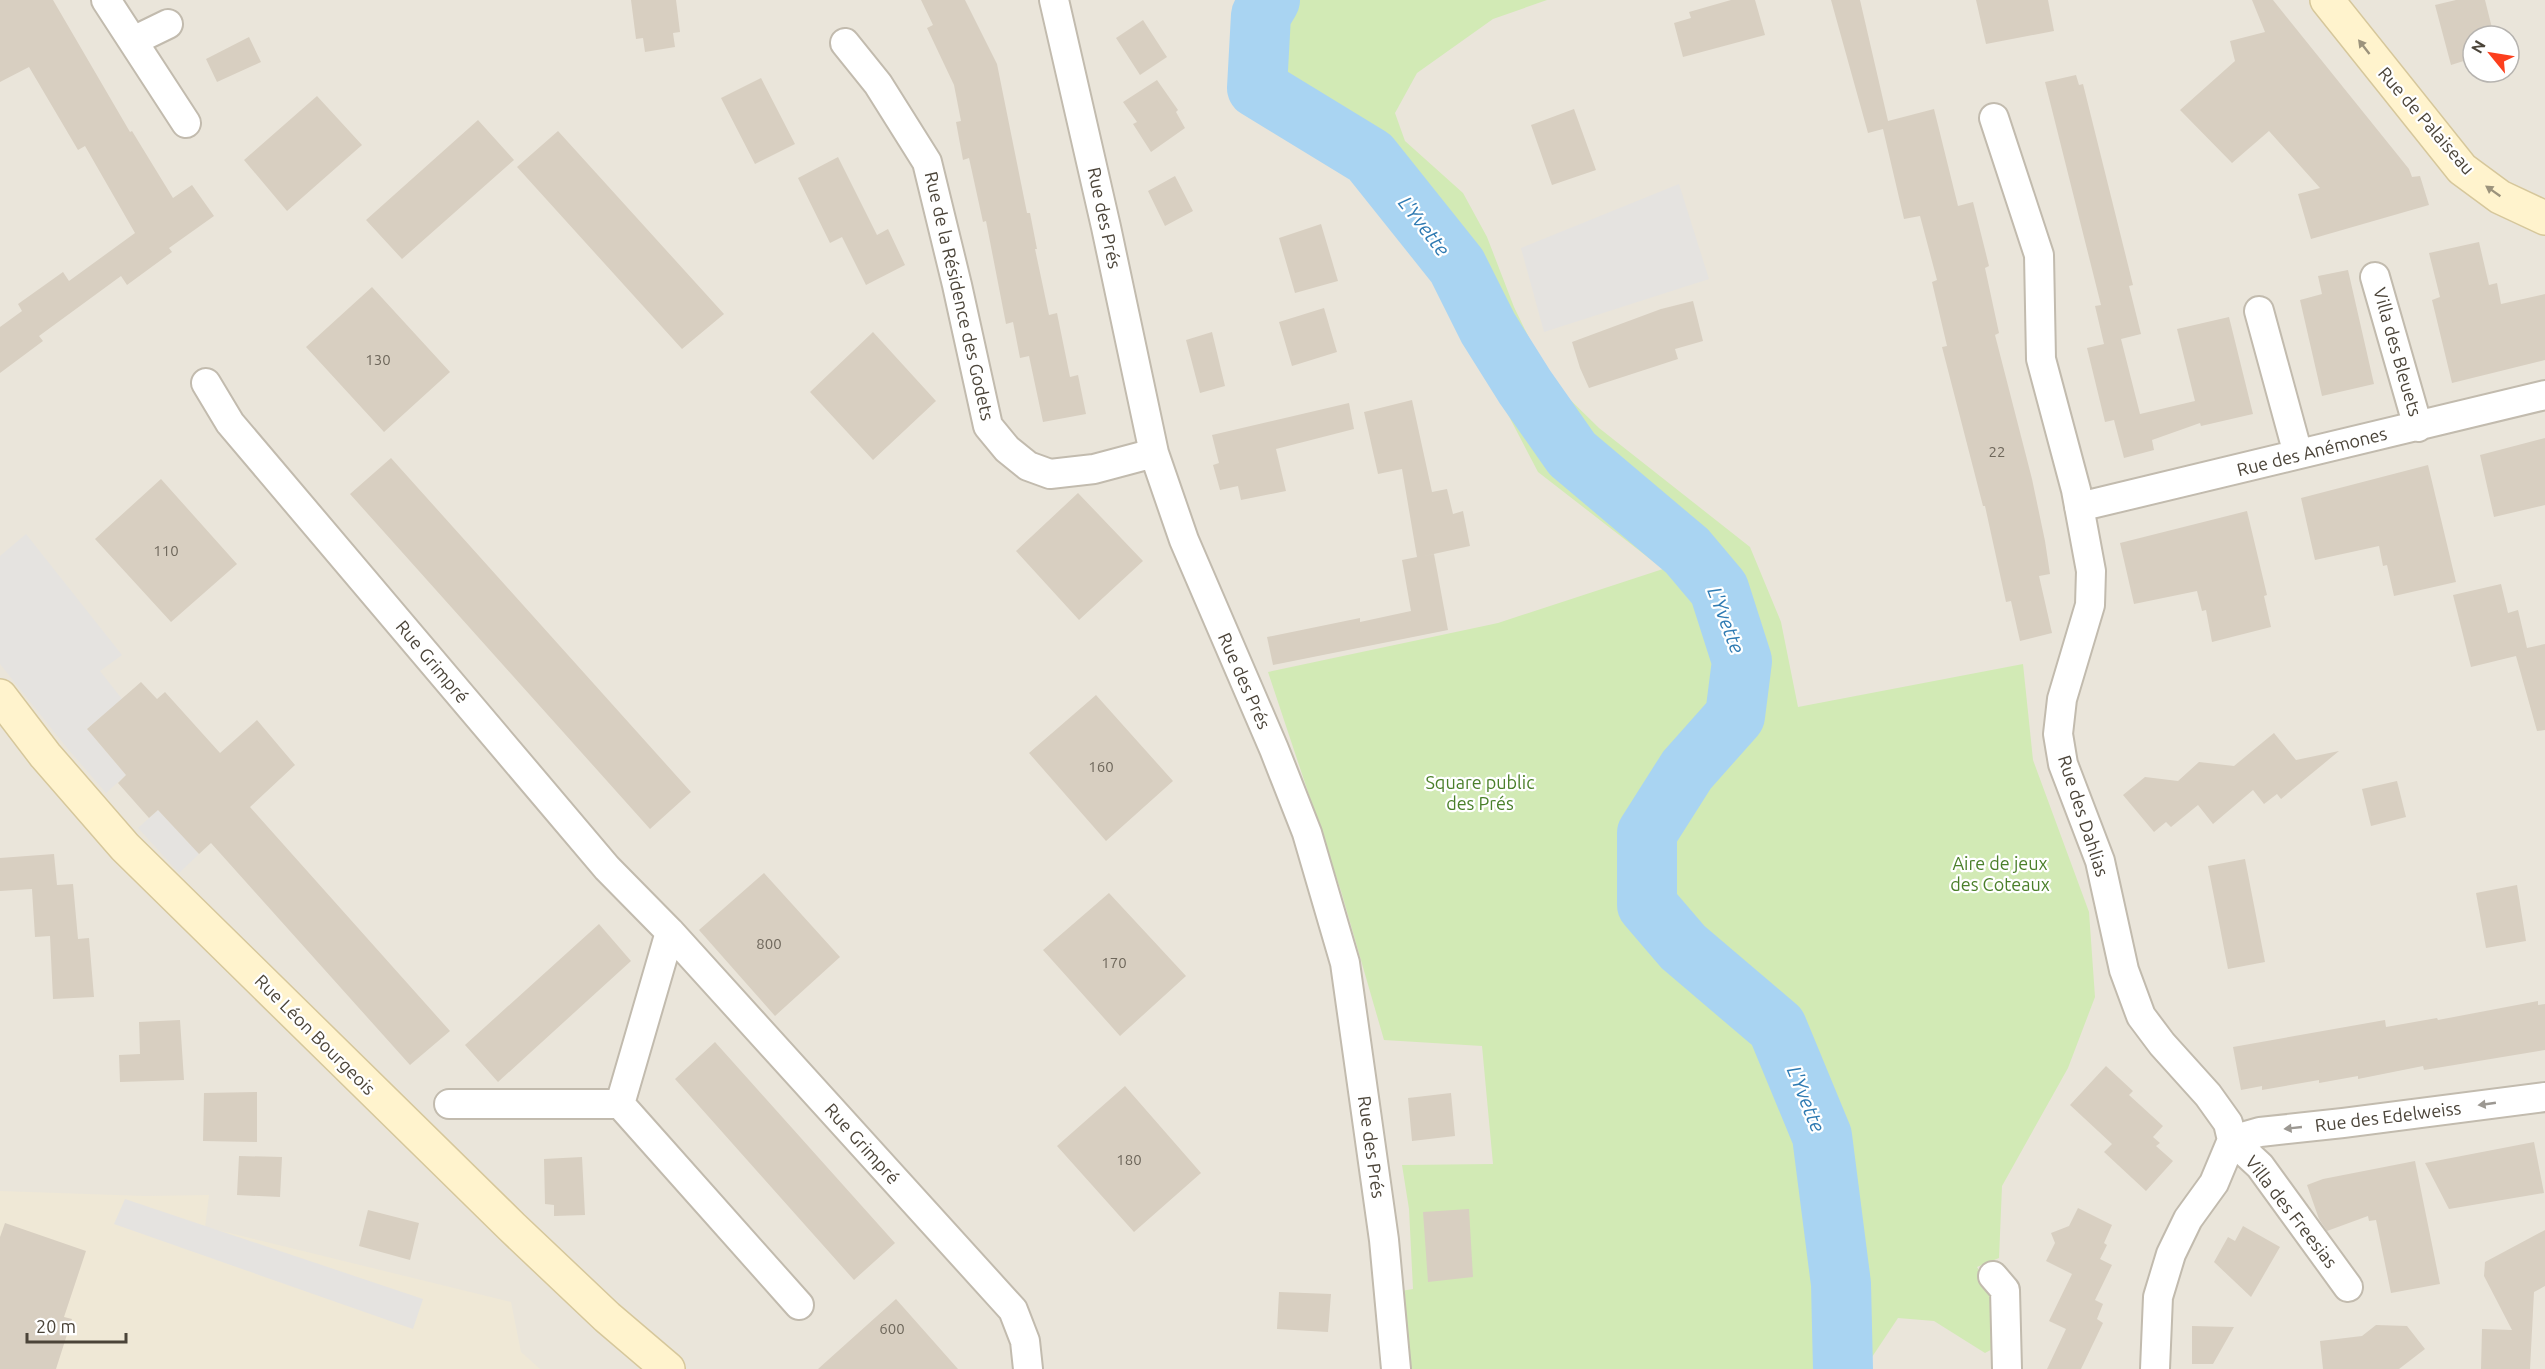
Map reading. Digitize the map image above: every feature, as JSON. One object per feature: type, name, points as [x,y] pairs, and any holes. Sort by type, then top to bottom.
[{"type":"street","points":[[106,0],[186,123]]},
{"type":"street","name":"Rue des Prés","points":[[1054,0],[1107,227],[1154,453],[1184,540],[1274,749],[1307,834],[1345,963],[1384,1240],[1396,1369]]},
{"type":"street","name":"Rue de Palaiseau","points":[[2327,0],[2462,169],[2500,197],[2545,218]]},
{"type":"street","points":[[133,41],[168,24]]},
{"type":"street","name":"Rue de la Résidence des Godets","points":[[845,43],[878,84],[927,162],[988,426],[1007,449],[1028,466],[1050,474],[1094,469],[1154,453]]},
{"type":"street","name":"Rue des Dahlias","points":[[1994,118],[2039,255],[2041,359],[2079,507],[2091,571],[2090,605],[2062,699],[2058,734],[2063,764],[2100,861],[2124,970],[2141,1016],[2162,1044],[2208,1095],[2228,1123],[2232,1140]]},
{"type":"street","name":"Villa des Bleuets","points":[[2375,277],[2418,427]]},
{"type":"street","points":[[2259,311],[2298,454]]},
{"type":"street","name":"Rue Grimpré","points":[[206,383],[230,423],[607,868],[670,932],[1013,1310],[1025,1341],[1028,1369]]},
{"type":"street","name":"Rue des Anémones","points":[[2079,507],[2545,395]]},
{"type":"street","name":"Rue Léon Bourgeois","points":[[0,696],[45,755],[125,847],[378,1098],[659,1364]]},
{"type":"street","points":[[620,1104],[670,932]]},
{"type":"street","name":"Rue des Edelweiss","points":[[2232,1140],[2260,1132],[2545,1097]]},
{"type":"street","points":[[449,1104],[620,1104],[800,1305]]},
{"type":"street","points":[[2156,1369],[2158,1297],[2171,1254],[2188,1219],[2214,1183],[2232,1140]]},
{"type":"street","name":"Villa des Freesias","points":[[2232,1140],[2260,1166],[2348,1287]]},
{"type":"street","points":[[1993,1276],[2005,1290],[2007,1369]]},
{"type":"shaded area","points":[[0,0],[2545,0],[2545,1369],[0,1369]]},
{"type":"shaded area","points":[[1679,184],[1709,279],[1544,332],[1521,248]]},
{"type":"shaded area","points":[[26,534],[122,655],[100,671],[122,699],[87,729],[126,775],[106,793],[0,664],[0,556]]},
{"type":"shaded area","points":[[158,810],[199,854],[179,873],[138,828]]},
{"type":"shaded area","points":[[0,1191],[145,1196],[209,1195],[205,1227],[511,1302],[521,1352],[540,1369],[0,1369]]},
{"type":"shaded area","points":[[125,1199],[423,1299],[413,1329],[114,1224]]},
{"type":"green space","points":[[1247,0],[1547,0],[1493,19],[1417,73],[1395,113],[1405,141],[1463,193],[1487,237],[1514,307],[1549,379],[1599,428],[1750,547],[1781,622],[1798,707],[2023,664],[2033,760],[2089,912],[2095,997],[2068,1068],[2002,1186],[1999,1258],[1977,1267],[2000,1300],[1998,1346],[1985,1353],[1934,1321],[1898,1318],[1864,1369],[1402,1369],[1401,1291],[1413,1289],[1409,1209],[1402,1165],[1493,1164],[1482,1046],[1384,1040],[1341,891],[1268,672],[1498,623],[1663,569],[1538,472],[1468,338],[1437,255],[1364,180],[1313,140],[1248,97],[1238,54]]},
{"type":"building","points":[[0,0],[53,0],[130,132],[132,131],[173,198],[192,185],[214,216],[169,248],[172,252],[127,285],[121,276],[39,336],[43,341],[0,373],[0,327],[22,311],[18,304],[63,272],[69,281],[135,233],[85,146],[78,150],[29,67],[0,82]]},
{"type":"building","points":[[631,0],[676,0],[680,32],[673,33],[675,47],[645,52],[643,38],[636,39]]},
{"type":"building","points":[[921,0],[965,0],[997,64],[1027,213],[1030,213],[1049,315],[1057,313],[1070,377],[1078,375],[1086,414],[1043,422],[1029,356],[1020,358],[1013,322],[1006,324],[986,221],[983,222],[969,158],[963,160],[956,122],[961,121],[954,85],[927,28],[933,25]]},
{"type":"building","points":[[1731,0],[1755,0],[1765,35],[1683,57],[1674,23],[1691,18],[1689,12]]},
{"type":"building","points":[[1831,0],[1860,0],[1888,121],[1934,109],[1958,206],[1973,202],[1989,266],[1985,268],[1999,333],[1995,335],[2032,479],[2045,541],[2050,574],[2039,576],[2052,633],[2020,641],[2011,601],[2006,602],[1985,506],[1983,506],[1942,347],[1947,346],[1932,282],[1937,280],[1920,216],[1904,219],[1883,129],[1868,133]]},
{"type":"building","points":[[1976,0],[2048,0],[2054,31],[1986,44]]},
{"type":"building","points":[[2252,0],[2273,0],[2409,169],[2412,177],[2420,176],[2429,205],[2311,239],[2298,194],[2320,188],[2269,131],[2232,163],[2180,110],[2235,61],[2230,41],[2265,32]]},
{"type":"building","points":[[2456,0],[2485,0],[2491,24],[2461,24],[2461,62],[2451,65],[2435,5]]},
{"type":"building","points":[[1143,20],[1167,57],[1140,75],[1116,38]]},
{"type":"building","points":[[249,37],[261,62],[217,82],[206,59]]},
{"type":"building","points":[[2076,75],[2079,85],[2083,84],[2133,285],[2129,286],[2141,334],[2121,339],[2140,414],[2195,401],[2177,329],[2229,317],[2253,414],[2201,426],[2200,423],[2152,440],[2154,450],[2124,458],[2114,420],[2105,422],[2087,348],[2104,344],[2095,306],[2101,305],[2045,82]]},
{"type":"building","points":[[761,78],[795,144],[755,164],[721,98]]},
{"type":"building","points":[[1157,80],[1178,110],[1176,112],[1185,128],[1151,152],[1133,124],[1137,122],[1123,102]]},
{"type":"building","points":[[317,96],[362,145],[287,211],[244,160]]},
{"type":"building","points":[[1574,109],[1596,170],[1552,185],[1531,125]]},
{"type":"building","points":[[478,120],[514,160],[402,259],[366,220]]},
{"type":"building","points":[[558,131],[724,314],[682,349],[517,167]]},
{"type":"building","points":[[838,157],[877,235],[888,229],[905,265],[866,285],[842,237],[830,243],[798,178]]},
{"type":"building","points":[[1175,176],[1193,211],[1165,226],[1148,191]]},
{"type":"building","points":[[1321,224],[1338,281],[1295,293],[1279,238]]},
{"type":"building","points":[[2479,242],[2489,285],[2497,283],[2501,304],[2545,294],[2545,360],[2452,383],[2432,300],[2440,297],[2429,253]]},
{"type":"building","points":[[2348,270],[2374,384],[2322,396],[2300,300],[2322,294],[2318,276]]},
{"type":"building","points":[[372,287],[450,372],[384,432],[306,347]]},
{"type":"building","points":[[1693,301],[1703,341],[1675,349],[1678,359],[1589,388],[1572,342],[1661,309]]},
{"type":"building","points":[[1324,308],[1337,352],[1292,366],[1279,322]]},
{"type":"building","points":[[873,332],[936,401],[873,460],[810,392]]},
{"type":"building","points":[[1212,332],[1225,386],[1200,393],[1186,340]]},
{"type":"building","points":[[1412,400],[1432,492],[1447,489],[1453,514],[1463,511],[1470,546],[1420,557],[1434,554],[1448,630],[1273,665],[1267,637],[1360,618],[1360,622],[1411,611],[1402,560],[1417,557],[1402,469],[1378,474],[1364,412]]},
{"type":"building","points":[[1349,403],[1354,429],[1276,449],[1286,491],[1241,500],[1238,486],[1220,490],[1213,465],[1219,463],[1212,435]]},
{"type":"building","points":[[2545,438],[2545,505],[2494,517],[2480,455]]},
{"type":"building","points":[[391,458],[691,792],[650,829],[350,494]]},
{"type":"building","points":[[2428,465],[2456,582],[2394,596],[2387,565],[2383,566],[2379,546],[2315,560],[2301,498]]},
{"type":"building","points":[[161,479],[237,564],[171,622],[95,539]]},
{"type":"building","points":[[1078,493],[1143,561],[1079,620],[1016,551]]},
{"type":"building","points":[[2247,511],[2267,595],[2264,596],[2271,627],[2212,642],[2206,610],[2202,611],[2197,591],[2134,604],[2120,543]]},
{"type":"building","points":[[2501,584],[2508,613],[2518,610],[2527,648],[2545,644],[2545,730],[2537,731],[2516,656],[2471,667],[2453,595]]},
{"type":"building","points":[[141,682],[157,699],[165,692],[220,753],[257,720],[295,765],[250,807],[450,1031],[410,1065],[211,843],[199,854],[158,810],[149,818],[118,783],[126,775],[87,729]]},
{"type":"building","points":[[1096,695],[1173,781],[1106,841],[1029,753]]},
{"type":"building","points":[[2274,733],[2296,760],[2339,751],[2281,799],[2277,794],[2264,804],[2253,790],[2213,824],[2198,805],[2171,827],[2166,822],[2154,832],[2123,795],[2145,777],[2178,781],[2199,762],[2234,766]]},
{"type":"building","points":[[2397,781],[2406,817],[2371,826],[2362,789]]},
{"type":"building","points":[[54,854],[57,885],[73,884],[78,939],[89,938],[94,997],[53,999],[50,936],[35,937],[32,889],[0,891],[0,858]]},
{"type":"building","points":[[2245,859],[2265,962],[2228,969],[2208,866]]},
{"type":"building","points":[[764,873],[840,957],[775,1016],[699,930]]},
{"type":"building","points":[[2517,885],[2526,941],[2486,948],[2476,893]]},
{"type":"building","points":[[1109,893],[1186,976],[1120,1036],[1043,950]]},
{"type":"building","points":[[599,924],[631,961],[498,1082],[465,1045]]},
{"type":"building","points":[[2538,1001],[2538,1005],[2545,1004],[2545,1050],[2424,1070],[2423,1066],[2358,1079],[2358,1076],[2262,1090],[2262,1086],[2241,1090],[2233,1047],[2385,1020],[2386,1027],[2437,1018],[2438,1020]]},
{"type":"building","points":[[180,1020],[184,1080],[120,1082],[119,1055],[140,1054],[139,1022]]},
{"type":"building","points":[[715,1042],[895,1243],[854,1280],[675,1079]]},
{"type":"building","points":[[2106,1066],[2133,1091],[2129,1095],[2163,1126],[2153,1137],[2160,1143],[2156,1146],[2173,1161],[2146,1191],[2104,1152],[2112,1144],[2070,1105]]},
{"type":"building","points":[[1125,1086],[1201,1173],[1134,1232],[1057,1146]]},
{"type":"building","points":[[257,1092],[257,1142],[203,1141],[204,1093]]},
{"type":"building","points":[[1451,1093],[1455,1136],[1412,1141],[1408,1098]]},
{"type":"building","points":[[2534,1142],[2544,1193],[2449,1209],[2425,1163]]},
{"type":"building","points":[[239,1156],[282,1157],[280,1197],[237,1195]]},
{"type":"building","points":[[582,1157],[585,1215],[554,1216],[554,1205],[545,1204],[544,1159]]},
{"type":"building","points":[[2415,1161],[2440,1284],[2391,1293],[2376,1220],[2369,1221],[2368,1216],[2327,1231],[2319,1219],[2307,1185],[2323,1179]]},
{"type":"building","points":[[2078,1208],[2112,1225],[2104,1243],[2107,1245],[2100,1259],[2112,1265],[2095,1300],[2103,1304],[2097,1319],[2103,1323],[2081,1369],[2047,1369],[2066,1329],[2049,1321],[2072,1274],[2046,1261],[2055,1243],[2051,1233],[2069,1226]]},
{"type":"building","points":[[1469,1209],[1473,1277],[1428,1282],[1423,1212]]},
{"type":"building","points":[[368,1210],[419,1223],[410,1260],[359,1246]]},
{"type":"building","points":[[5,1223],[86,1251],[64,1317],[72,1319],[56,1369],[0,1369],[0,1237]]},
{"type":"building","points":[[2243,1226],[2280,1247],[2251,1297],[2214,1262],[2228,1237],[2235,1241]]},
{"type":"building","points":[[2545,1230],[2545,1286],[2534,1292],[2530,1369],[2481,1369],[2482,1329],[2512,1330],[2484,1276],[2485,1262]]},
{"type":"building","points":[[1279,1292],[1331,1294],[1328,1332],[1277,1329]]},
{"type":"building","points":[[896,1299],[958,1369],[818,1369]]},
{"type":"building","points":[[2376,1325],[2407,1326],[2425,1349],[2399,1369],[2323,1369],[2320,1341],[2362,1336]]},
{"type":"building","points":[[2192,1326],[2234,1327],[2213,1364],[2192,1364]]},
{"type":"waterway","name":"L'Yvette","points":[[1270,0],[1261,15],[1257,88],[1370,157],[1457,266],[1488,328],[1525,387],[1572,454],[1687,551],[1719,589],[1742,661],[1735,716],[1687,770],[1647,833],[1647,905],[1683,947],[1777,1027],[1822,1136],[1841,1284],[1843,1369]]},
{"type":"park label","name":"Square public des Prés","points":[[1480,793]]},
{"type":"park label","name":"Aire de jeux des Coteaux","points":[[2000,874]]}]
